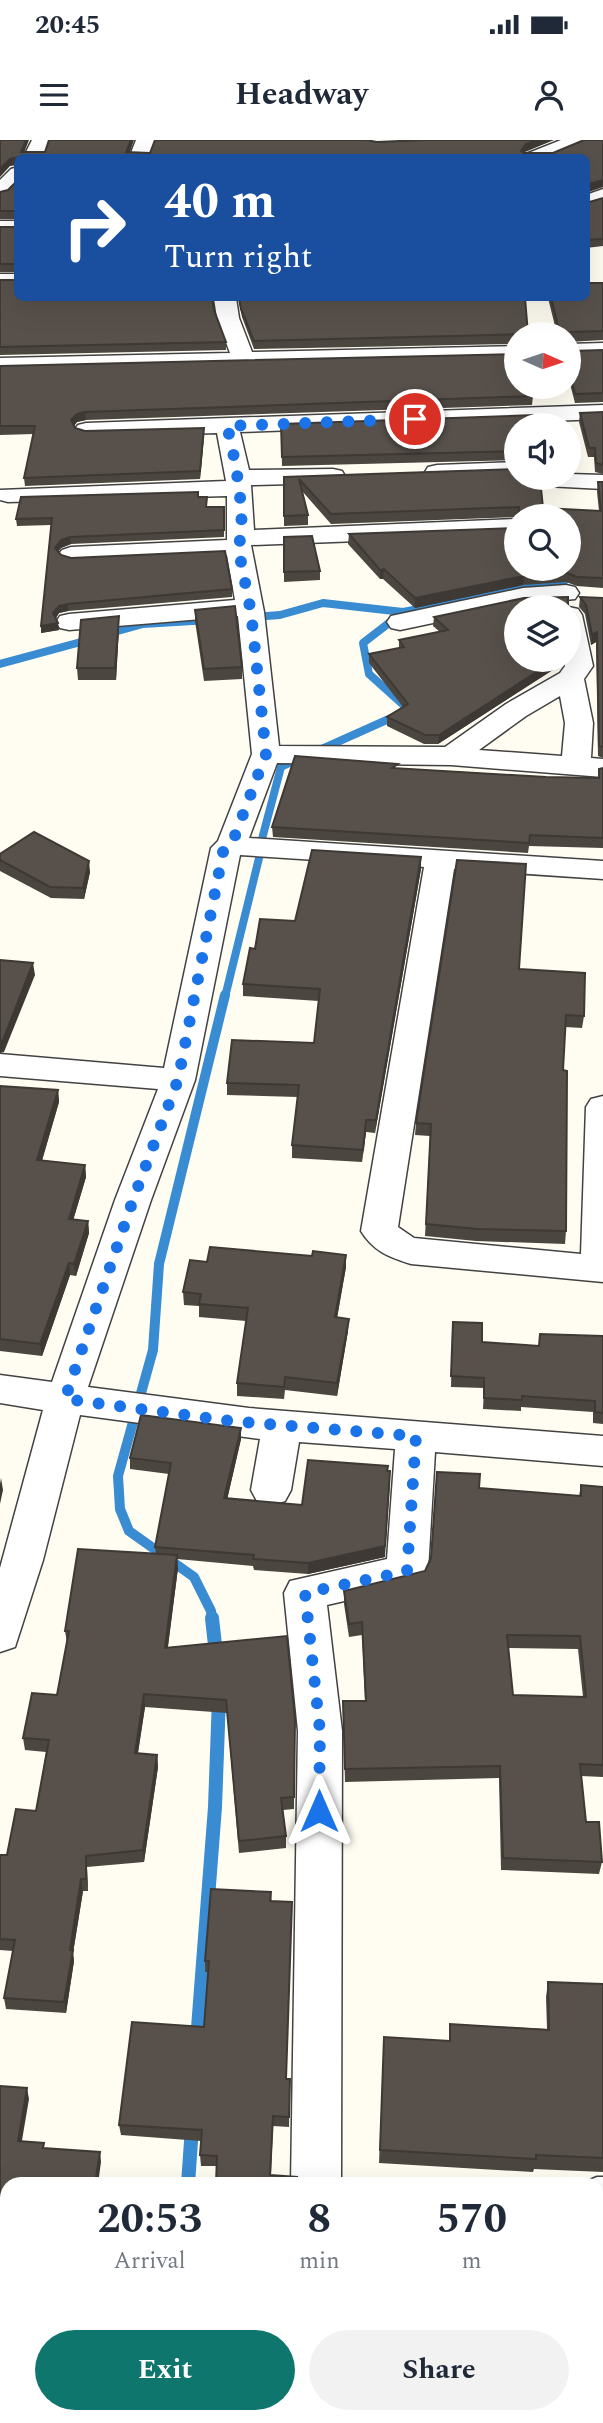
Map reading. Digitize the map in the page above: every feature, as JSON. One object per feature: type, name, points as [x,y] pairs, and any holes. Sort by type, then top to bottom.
[{"type":"street","points":[[362,140],[421,142]]},
{"type":"street","points":[[391,154],[421,142]]},
{"type":"street","points":[[548,154],[579,146]]},
{"type":"street","points":[[0,192],[14,176]]},
{"type":"street","points":[[225,301],[228,318],[243,358]]},
{"type":"street","points":[[581,351],[603,351]]},
{"type":"street","points":[[0,365],[504,353]]},
{"type":"street","points":[[581,415],[603,412]]},
{"type":"street","points":[[86,429],[504,420]]},
{"type":"street","points":[[0,1635],[23,1560],[65,1399],[133,1200],[178,1080],[223,852],[231,846],[266,754],[251,613],[240,543],[239,483],[227,426]]},
{"type":"street","points":[[407,473],[504,469]]},
{"type":"street","points":[[8,495],[354,475]]},
{"type":"street","points":[[581,485],[603,482]]},
{"type":"street","points":[[71,555],[504,528]]},
{"type":"street","points":[[266,754],[451,755],[590,767],[579,723],[584,672],[570,593],[523,596],[400,622]]},
{"type":"street","points":[[69,622],[251,613]]},
{"type":"street","points":[[451,755],[516,710],[584,672]]},
{"type":"street","points":[[231,846],[603,870]]},
{"type":"street","points":[[440,860],[379,1231],[394,1245],[411,1251],[601,1269],[603,1107]]},
{"type":"street","points":[[0,1065],[178,1080]]},
{"type":"street","points":[[0,1389],[181,1415],[282,1426],[529,1443],[603,1451]]},
{"type":"street","points":[[271,1490],[282,1426]]},
{"type":"street","points":[[316,2177],[320,1731],[305,1593],[407,1571],[416,1436]]},
{"type":"building","points":[[0,140],[26,140],[21,152],[45,152],[49,140],[131,140],[126,152],[150,153],[155,140],[536,140],[526,144],[521,151],[553,153],[584,140],[603,140],[603,180],[590,184],[590,154],[14,154],[14,158],[0,169]]},
{"type":"building","points":[[14,184],[14,211],[0,211],[0,192],[8,190]]},
{"type":"building","points":[[603,198],[603,239],[590,240],[590,202]]},
{"type":"building","points":[[0,227],[14,227],[14,264],[0,264]]},
{"type":"building","points":[[0,280],[14,280],[14,301],[212,301],[226,342],[0,347]]},
{"type":"building","points":[[590,283],[603,283],[603,331],[581,332],[581,322],[557,322],[552,301],[590,301]]},
{"type":"building","points":[[240,301],[525,301],[527,322],[504,322],[504,335],[254,341]]},
{"type":"building","points":[[603,350],[603,393],[581,394],[581,351]]},
{"type":"building","points":[[504,354],[504,397],[85,412],[77,414],[71,420],[75,428],[85,431],[204,428],[200,471],[24,478],[35,426],[0,426],[0,366]]},
{"type":"building","points":[[603,412],[603,465],[596,463],[595,448],[589,448],[580,413]]},
{"type":"building","points":[[504,416],[504,451],[282,457],[281,424]]},
{"type":"building","points":[[504,469],[504,490],[541,490],[543,504],[331,514],[299,479],[308,515],[284,516],[284,477]]},
{"type":"building","points":[[598,482],[603,482],[603,578],[581,577],[581,510],[601,511]]},
{"type":"building","points":[[198,492],[198,497],[207,497],[206,507],[224,507],[224,530],[70,537],[61,540],[55,548],[61,555],[71,558],[225,551],[232,589],[68,604],[59,606],[53,613],[58,623],[41,626],[52,518],[16,519],[21,497]]},
{"type":"building","points":[[504,528],[504,580],[415,598],[384,569],[380,570],[349,534]]},
{"type":"building","points":[[312,536],[320,571],[284,572],[284,537]]},
{"type":"building","points":[[581,597],[603,598],[603,747],[599,746],[597,632],[592,635],[586,605]]},
{"type":"building","points":[[504,602],[504,672],[536,672],[439,735],[425,735],[387,717],[408,704],[369,654],[404,647],[399,640],[448,630],[434,617]]},
{"type":"building","points":[[235,606],[242,667],[204,669],[195,610]]},
{"type":"building","points":[[119,616],[115,668],[77,668],[81,620]]},
{"type":"building","points":[[295,756],[398,764],[392,768],[546,777],[599,778],[599,769],[603,768],[603,838],[530,835],[529,843],[272,827]]},
{"type":"building","points":[[34,832],[89,861],[83,888],[50,887],[0,860],[0,854]]},
{"type":"building","points":[[312,850],[421,857],[376,1120],[366,1120],[363,1150],[292,1145],[299,1085],[227,1083],[232,1040],[314,1043],[320,989],[243,984],[250,948],[255,949],[260,919],[295,921]]},
{"type":"building","points":[[457,860],[526,864],[519,969],[585,973],[584,1016],[566,1015],[563,1070],[567,1071],[566,1231],[477,1229],[426,1224],[431,1124],[416,1123]]},
{"type":"building","points":[[0,960],[33,963],[3,1040],[0,1041]]},
{"type":"building","points":[[0,1086],[58,1090],[37,1160],[85,1165],[69,1219],[88,1221],[74,1264],[69,1263],[40,1344],[0,1339]]},
{"type":"building","points":[[210,1247],[312,1256],[313,1251],[346,1255],[335,1317],[349,1319],[337,1383],[285,1377],[284,1387],[237,1383],[248,1308],[199,1304],[201,1294],[183,1292],[190,1260],[207,1262]]},
{"type":"building","points":[[453,1322],[482,1323],[482,1342],[539,1346],[540,1334],[603,1336],[603,1413],[595,1412],[595,1401],[522,1396],[522,1400],[484,1398],[484,1378],[451,1376]]},
{"type":"building","points":[[141,1415],[241,1428],[224,1498],[302,1505],[308,1460],[388,1466],[387,1471],[390,1471],[385,1546],[308,1563],[253,1559],[254,1555],[155,1547],[171,1463],[130,1458]]},
{"type":"building","points":[[437,1472],[480,1474],[479,1488],[581,1496],[581,1485],[603,1487],[603,1765],[580,1764],[586,1822],[599,1822],[602,1862],[503,1858],[500,1766],[345,1769],[343,1701],[366,1701],[362,1622],[349,1624],[344,1591],[425,1571],[431,1558]],"holes":[[[507,1635],[580,1636],[586,1697],[513,1695]]]},
{"type":"building","points":[[78,1549],[177,1555],[165,1648],[287,1636],[295,1719],[294,1797],[281,1798],[286,1836],[239,1841],[226,1700],[144,1694],[135,1753],[157,1755],[143,1850],[86,1856],[86,1879],[81,1879],[64,2002],[4,1998],[15,1940],[0,1939],[0,1855],[7,1855],[16,1809],[36,1811],[49,1740],[23,1738],[32,1693],[57,1695],[69,1631],[65,1631]]},
{"type":"building","points":[[211,1889],[271,1892],[270,1901],[292,1902],[286,2079],[290,2079],[289,2117],[273,2116],[270,2175],[297,2177],[216,2177],[217,2156],[200,2155],[202,2130],[119,2125],[132,2022],[204,2027],[209,1961],[205,1961]]},
{"type":"building","points":[[548,1982],[603,1984],[603,2158],[536,2155],[536,2159],[380,2150],[384,2037],[450,2041],[450,2024],[549,2030]]},
{"type":"building","points":[[0,2086],[27,2088],[18,2141],[44,2143],[43,2148],[100,2152],[96,2177],[0,2177]]},
{"type":"waterway","points":[[253,617],[280,615],[323,603],[403,612],[564,581]]},
{"type":"waterway","points":[[315,752],[409,710],[369,674],[363,643],[398,616]]},
{"type":"waterway","points":[[107,634],[143,624],[209,620]]},
{"type":"waterway","points":[[0,664],[92,639]]},
{"type":"waterway","points":[[262,839],[281,767],[300,758]]},
{"type":"waterway","points":[[225,997],[260,854]]},
{"type":"waterway","points":[[212,1620],[211,1611],[194,1577],[129,1531],[120,1509],[118,1476],[153,1350],[159,1264],[225,995]]},
{"type":"waterway","points":[[212,1618],[216,1654]]},
{"type":"waterway","points":[[197,2041],[215,1807],[219,1698]]},
{"type":"waterway","points":[[188,2177],[192,2127]]},
{"type":"route","points":[[319,1811],[320,1731],[305,1593],[407,1571],[416,1436],[231,1421],[65,1399],[133,1200],[178,1080],[223,852],[231,846],[266,754],[251,612],[238,547],[242,538],[237,488],[240,478],[227,426],[415,419]]}]
